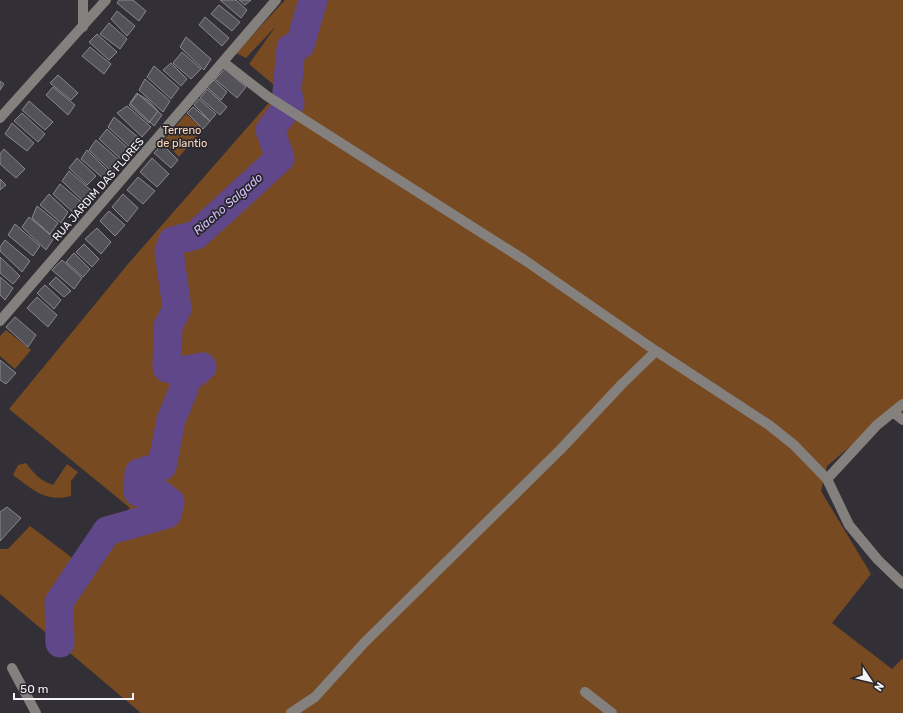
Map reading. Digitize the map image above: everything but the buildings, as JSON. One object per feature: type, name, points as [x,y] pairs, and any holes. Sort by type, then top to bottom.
[{"type":"street","points":[[83,0],[83,26]]},
{"type":"street","points":[[0,118],[106,0]]},
{"type":"street","name":"RUA JARDIM DAS FLORES","points":[[0,321],[276,0]]},
{"type":"street","points":[[223,62],[267,96],[526,261],[656,351],[769,425],[794,445],[827,479],[849,525],[878,560],[903,584]]},
{"type":"street","points":[[291,713],[315,697],[364,643],[560,449],[656,351]]},
{"type":"street","points":[[827,479],[877,426],[903,404]]},
{"type":"street","points":[[893,412],[903,420]]},
{"type":"street","points":[[12,668],[36,713]]},
{"type":"street","points":[[585,692],[612,713]]},
{"type":"green space","points":[[285,0],[903,0],[903,402],[827,466],[821,491],[871,574],[832,623],[892,669],[903,658],[903,713],[141,713],[0,594],[0,549],[8,549],[30,526],[79,563],[130,508],[9,409],[128,264],[280,90],[249,64],[276,26],[246,58],[236,53]]},
{"type":"green space","name":"Terreno de plantio","points":[[186,114],[203,129],[179,157],[163,141]]},
{"type":"green space","points":[[6,330],[31,350],[15,369],[0,356],[0,336]]},
{"type":"green space","points":[[26,463],[38,477],[53,485],[67,464],[78,472],[71,481],[71,496],[54,498],[47,496],[33,490],[13,475],[18,465]]},
{"type":"waterway","name":"Riacho Salgado","points":[[290,103],[287,91],[291,48],[300,45],[313,0]]},
{"type":"waterway","name":"Riacho Salgado","points":[[60,643],[59,602],[107,531],[167,514],[170,502],[154,490],[138,492],[139,473],[162,466],[171,420],[186,380],[202,367],[182,371],[167,368],[168,326],[177,309],[169,251],[173,241],[196,235],[280,158],[270,130],[283,113]]}]
